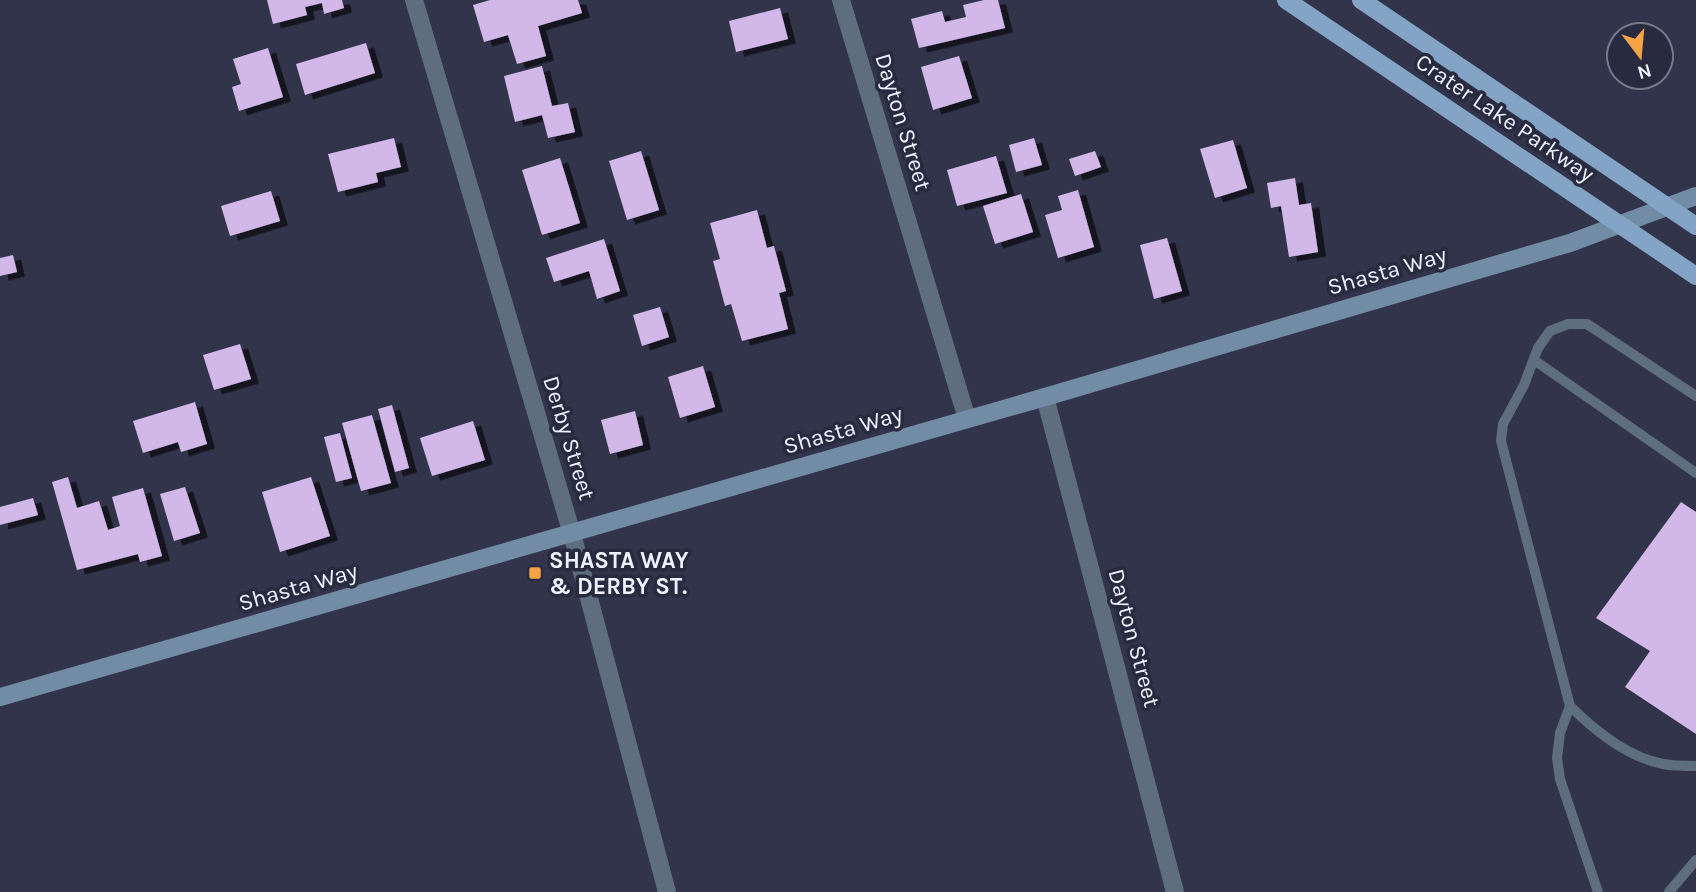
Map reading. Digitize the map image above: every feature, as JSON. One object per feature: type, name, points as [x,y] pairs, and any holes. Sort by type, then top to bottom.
[{"type":"main road","name":"Crater Lake Parkway","points":[[1286,0],[1696,276]]},
{"type":"main road","name":"Crater Lake Parkway","points":[[1361,0],[1696,226]]},
{"type":"main road","name":"Shasta Way","points":[[0,697],[572,534],[1570,243],[1696,196]]},
{"type":"street","name":"Derby Street","points":[[414,0],[572,534],[667,892]]},
{"type":"street","name":"Dayton Street","points":[[841,0],[967,419]]},
{"type":"street","name":"Dayton Street","points":[[1045,397],[1175,892]]},
{"type":"lane","points":[[1696,396],[1587,324],[1568,324],[1550,331],[1538,348],[1524,385],[1503,424],[1501,441],[1570,706],[1588,724],[1636,755],[1662,764],[1696,766]]},
{"type":"lane","points":[[1534,360],[1696,473]]},
{"type":"lane","points":[[1570,706],[1560,733],[1557,758],[1560,779],[1598,892]]},
{"type":"lane","points":[[1669,892],[1696,860]]},
{"type":"building","points":[[267,0],[342,0],[344,8],[324,14],[322,3],[305,7],[307,15],[273,24]]},
{"type":"building","points":[[490,0],[578,0],[582,13],[538,26],[546,56],[517,64],[508,35],[484,42],[473,5]]},
{"type":"building","points":[[998,0],[1005,28],[919,48],[911,19],[942,11],[945,22],[966,17],[963,5]]},
{"type":"building","points":[[780,8],[788,39],[736,52],[729,21]]},
{"type":"building","points":[[366,43],[375,73],[305,95],[296,64]]},
{"type":"building","points":[[268,48],[283,97],[239,111],[232,87],[241,84],[233,59]]},
{"type":"building","points":[[959,56],[972,98],[933,110],[921,67]]},
{"type":"building","points":[[542,66],[552,106],[568,103],[575,132],[548,138],[542,115],[515,122],[504,76]]},
{"type":"building","points":[[394,138],[401,167],[376,173],[378,182],[338,192],[328,154]]},
{"type":"building","points":[[1034,138],[1042,165],[1016,172],[1009,145]]},
{"type":"building","points":[[1233,140],[1247,188],[1215,198],[1200,149]]},
{"type":"building","points":[[641,151],[659,210],[627,220],[609,161]]},
{"type":"building","points":[[1095,151],[1101,167],[1075,176],[1069,159]]},
{"type":"building","points":[[996,156],[1007,193],[957,206],[947,170]]},
{"type":"building","points":[[560,158],[580,223],[542,235],[522,170]]},
{"type":"building","points":[[1295,178],[1299,205],[1311,203],[1318,252],[1289,257],[1281,206],[1271,208],[1267,183]]},
{"type":"building","points":[[1078,190],[1094,247],[1058,258],[1045,215],[1062,210],[1058,196]]},
{"type":"building","points":[[271,191],[280,221],[230,236],[221,206]]},
{"type":"building","points":[[1021,194],[1033,232],[995,244],[983,206]]},
{"type":"building","points":[[757,210],[767,248],[774,246],[786,291],[779,293],[788,329],[742,341],[731,304],[725,306],[713,261],[720,259],[710,223]]},
{"type":"building","points":[[1167,238],[1182,291],[1154,299],[1140,245]]},
{"type":"building","points":[[604,239],[620,291],[597,299],[589,271],[554,282],[546,258]]},
{"type":"building","points":[[13,255],[17,272],[0,276],[0,258]]},
{"type":"building","points":[[660,307],[669,337],[642,346],[633,315]]},
{"type":"building","points":[[240,344],[251,379],[214,390],[203,355]]},
{"type":"building","points":[[703,366],[715,407],[680,418],[668,377]]},
{"type":"building","points":[[195,402],[207,444],[181,452],[178,442],[143,453],[133,421]]},
{"type":"building","points":[[392,405],[409,468],[395,472],[378,409]]},
{"type":"building","points":[[635,411],[643,445],[610,454],[601,420]]},
{"type":"building","points":[[372,415],[391,483],[361,491],[342,423]]},
{"type":"building","points":[[473,421],[485,460],[432,476],[420,438]]},
{"type":"building","points":[[340,433],[352,478],[336,482],[324,437]]},
{"type":"building","points":[[68,477],[77,508],[99,501],[108,530],[120,526],[112,497],[143,488],[162,556],[140,562],[138,554],[77,570],[52,482]]},
{"type":"building","points":[[311,477],[330,536],[280,552],[262,492]]},
{"type":"building","points":[[185,487],[200,533],[174,541],[160,494]]},
{"type":"building","points":[[33,498],[38,515],[0,525],[0,507]]},
{"type":"building","points":[[1681,502],[1696,512],[1696,734],[1625,687],[1650,651],[1596,618]]},
{"type":"place","name":"SHASTA WAY & DERBY ST.","points":[[535,573]]}]
